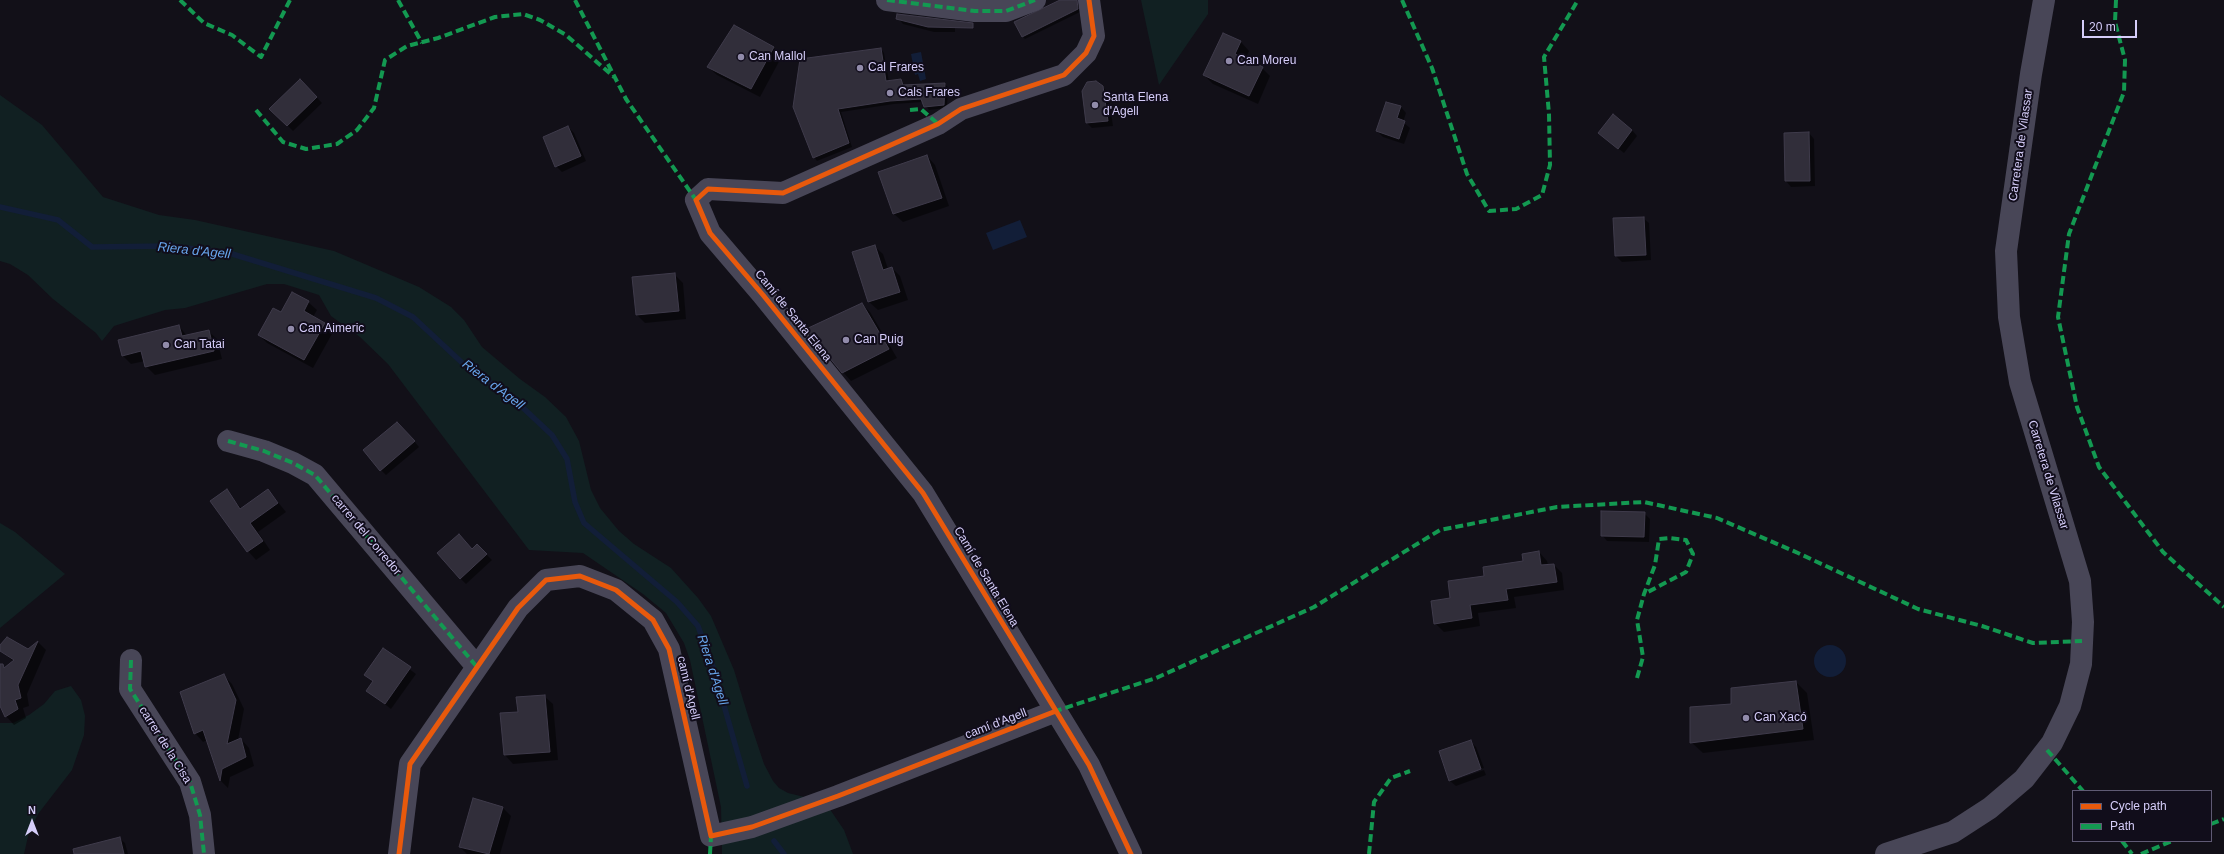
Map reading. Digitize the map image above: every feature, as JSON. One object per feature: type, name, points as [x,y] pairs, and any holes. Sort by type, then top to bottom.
[{"type":"street","points":[[887,0],[975,11],[1006,11],[1035,0]]},
{"type":"street","name":"Camí de Santa Elena","points":[[1089,0],[1094,36],[1086,53],[1064,75],[961,109],[938,124],[783,193],[708,189],[696,200],[710,233],[764,295],[923,492],[1090,765],[1131,854]]},
{"type":"street","name":"Carretera de Vilassar","points":[[1886,854],[1953,832],[1990,808],[2024,779],[2052,743],[2070,706],[2081,664],[2083,622],[2080,581],[2020,382],[2009,317],[2006,251],[2031,74],[2044,0]]},
{"type":"street","name":"carrer del Corredor","points":[[228,441],[264,451],[293,463],[315,475],[477,667]]},
{"type":"street","name":"camí d'Agell","points":[[399,854],[410,764],[518,608],[546,580],[580,576],[616,590],[653,620],[669,649],[710,845],[752,827],[838,796],[1056,711]]},
{"type":"street","name":"carrer de la Cisa","points":[[131,660],[130,689],[190,782],[200,816],[204,854]]},
{"type":"shaded area","points":[[1141,0],[1208,0],[1208,14],[1159,85]]},
{"type":"shaded area","points":[[0,95],[42,125],[103,197],[159,215],[195,220],[334,251],[419,287],[451,307],[464,320],[482,347],[520,379],[545,397],[566,417],[579,441],[591,490],[600,508],[619,531],[634,544],[671,568],[698,598],[711,616],[734,670],[764,764],[773,781],[779,788],[788,793],[825,802],[844,830],[853,854],[722,854],[721,807],[690,660],[684,643],[666,613],[643,594],[583,553],[529,550],[388,364],[360,337],[331,316],[319,295],[284,284],[267,284],[185,308],[165,310],[114,326],[102,341],[96,333],[53,299],[28,275],[10,264],[0,261]]},
{"type":"shaded area","points":[[0,523],[15,532],[65,574],[0,628]]},
{"type":"shaded area","points":[[71,686],[81,700],[85,716],[84,735],[72,770],[38,814],[29,832],[24,854],[0,854],[0,723],[13,723],[29,715],[44,704],[55,691]]},
{"type":"water","points":[[921,52],[926,79],[920,81],[918,74],[915,75],[911,54]]},
{"type":"water","points":[[1020,220],[1027,237],[993,250],[986,233]]},
{"type":"water","points":[[1827,645],[1833,645],[1842,649],[1846,661],[1842,673],[1833,677],[1827,677],[1818,673],[1814,664],[1814,658],[1818,649]]},
{"type":"building","points":[[1060,0],[1077,0],[1078,9],[1022,37],[1014,22]]},
{"type":"building","points":[[897,14],[973,23],[973,28],[928,27],[896,19]]},
{"type":"building","name":"Can Mallol","points":[[734,25],[774,47],[751,89],[707,67]]},
{"type":"building","name":"Can Moreu","points":[[1223,33],[1241,41],[1235,54],[1263,67],[1249,96],[1203,75]]},
{"type":"building","points":[[881,48],[886,81],[901,79],[903,85],[945,83],[944,105],[924,107],[921,99],[890,101],[838,109],[849,143],[813,158],[793,107],[800,59]]},
{"type":"building","points":[[300,79],[317,97],[287,126],[269,109]]},
{"type":"building","name":"Santa Elena d'Agell","points":[[1096,81],[1103,86],[1108,121],[1086,123],[1082,91],[1087,82]]},
{"type":"building","points":[[1386,102],[1401,106],[1397,118],[1405,121],[1399,139],[1376,131]]},
{"type":"building","points":[[1613,114],[1632,130],[1618,149],[1598,133]]},
{"type":"building","points":[[568,126],[581,156],[555,167],[543,137]]},
{"type":"building","points":[[1809,132],[1810,181],[1785,181],[1784,133]]},
{"type":"building","points":[[927,155],[942,198],[893,214],[878,172]]},
{"type":"building","points":[[1644,217],[1646,255],[1615,256],[1613,218]]},
{"type":"building","points":[[875,245],[883,270],[892,267],[900,292],[868,302],[852,252]]},
{"type":"building","points":[[675,273],[679,311],[636,315],[632,277]]},
{"type":"building","name":"Can Aimeric","points":[[292,292],[309,301],[304,311],[325,323],[304,360],[258,335],[273,308],[281,312]]},
{"type":"building","name":"Can Puig","points":[[862,303],[889,349],[842,373],[806,329]]},
{"type":"building","name":"Can Tatai","points":[[179,325],[182,336],[209,330],[214,351],[145,367],[141,351],[122,356],[118,340]]},
{"type":"building","points":[[397,422],[415,441],[380,471],[363,450]]},
{"type":"building","points":[[227,489],[240,509],[268,489],[278,503],[250,523],[263,541],[247,552],[210,501]]},
{"type":"building","points":[[1601,511],[1645,512],[1644,537],[1601,536]]},
{"type":"building","points":[[459,534],[472,549],[477,544],[487,554],[460,579],[437,553]]},
{"type":"building","points":[[1539,551],[1541,565],[1554,564],[1557,582],[1506,589],[1508,600],[1470,605],[1472,618],[1434,624],[1431,601],[1450,598],[1448,581],[1484,576],[1483,567],[1523,561],[1522,554]]},
{"type":"building","points":[[7,637],[28,649],[38,641],[18,685],[21,698],[15,700],[18,709],[5,717],[0,706],[0,664],[3,664],[4,668],[14,660],[0,651],[0,645]]},
{"type":"building","points":[[383,648],[411,667],[385,704],[366,691],[373,681],[364,675]]},
{"type":"building","points":[[224,674],[236,700],[227,744],[241,738],[246,757],[222,769],[220,781],[203,730],[194,734],[180,692]]},
{"type":"building","name":"Can Xacó","points":[[1796,681],[1803,729],[1690,743],[1690,707],[1731,704],[1731,688]]},
{"type":"building","points":[[545,695],[550,752],[504,755],[500,713],[518,712],[516,697]]},
{"type":"building","points":[[1471,740],[1481,769],[1449,781],[1439,751]]},
{"type":"building","points":[[473,798],[503,807],[489,854],[459,847]]},
{"type":"building","points":[[120,837],[124,854],[74,854],[73,849]]},
{"type":"waterway","name":"Riera d'Agell","points":[[0,207],[58,220],[92,247],[170,246],[229,253],[376,298],[413,317],[472,372],[505,391],[552,435],[567,459],[575,502],[584,523],[677,602],[698,626],[713,667],[747,786]]},
{"type":"waterway","name":"Riera d'Agell","points":[[774,841],[784,854]]},
{"type":"marked path","points":[[180,0],[204,23],[232,35],[261,57],[290,0]]},
{"type":"marked path","points":[[398,0],[422,43]]},
{"type":"marked path","points":[[575,0],[626,99],[696,200]]},
{"type":"marked path","points":[[887,0],[975,11],[1006,11],[1035,0]]},
{"type":"marked path","points":[[1402,0],[1432,68],[1467,174],[1489,211],[1516,209],[1542,195],[1550,165],[1549,114],[1544,57],[1578,0]]},
{"type":"marked path","points":[[2116,0],[2115,22],[2125,60],[2124,92],[2069,234],[2058,317],[2077,407],[2099,467],[2163,552],[2224,607]]},
{"type":"marked path","points":[[256,110],[283,142],[306,149],[337,144],[357,130],[374,108],[385,60],[407,46],[438,38],[495,17],[523,14],[540,20],[566,35],[614,77]]},
{"type":"marked path","points":[[910,110],[921,109],[938,124]]},
{"type":"marked path","points":[[228,441],[264,451],[293,463],[315,475],[477,667]]},
{"type":"marked path","points":[[1055,709],[1056,711],[1156,678],[1314,607],[1440,530],[1557,507],[1644,502],[1717,518],[1798,553],[1918,609],[1982,626],[2033,643],[2082,641]]},
{"type":"marked path","points":[[1637,678],[1643,657],[1637,620],[1644,594],[1655,565],[1659,539],[1670,538],[1686,540],[1693,554],[1686,572],[1644,594]]},
{"type":"marked path","points":[[131,660],[130,689],[190,782],[200,815],[204,854]]},
{"type":"marked path","points":[[2047,750],[2082,790]]},
{"type":"marked path","points":[[1369,854],[1374,802],[1391,778],[1410,771]]},
{"type":"marked path","points":[[2212,824],[2224,819]]},
{"type":"marked path","points":[[710,854],[711,836]]},
{"type":"marked path","points":[[2123,842],[2132,854]]},
{"type":"marked path","points":[[2141,854],[2170,842]]},
{"type":"cycle path","points":[[1089,0],[1094,36],[1086,53],[1064,75],[961,109],[938,124],[783,193],[708,189],[696,200],[710,233],[763,295],[923,493],[1089,765],[1131,854]]},
{"type":"cycle path","points":[[399,854],[410,764],[518,608],[546,580],[580,576],[616,590],[653,620],[669,649],[711,836],[752,827],[838,796],[1056,711]]},
{"type":"place","name":"Can Mallol","points":[[741,57]]},
{"type":"place","name":"Can Moreu","points":[[1229,61]]},
{"type":"place","name":"Cal Frares","points":[[860,68]]},
{"type":"place","name":"Cals Frares","points":[[890,93]]},
{"type":"place","name":"Santa Elena d'Agell","points":[[1095,105]]},
{"type":"place","name":"Can Aimeric","points":[[291,329]]},
{"type":"place","name":"Can Puig","points":[[846,340]]},
{"type":"place","name":"Can Tatai","points":[[166,345]]},
{"type":"place","name":"Can Xacó","points":[[1746,718]]}]
